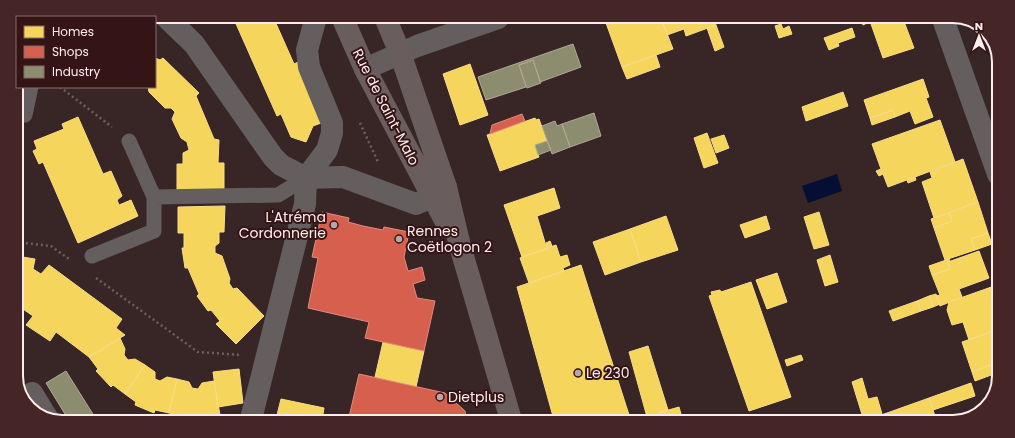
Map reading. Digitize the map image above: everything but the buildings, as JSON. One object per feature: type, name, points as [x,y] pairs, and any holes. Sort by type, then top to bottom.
[{"type":"main road","name":"Rue de Saint-Malo","points":[[345,23],[365,69],[439,192]]},
{"type":"main road","name":"Rue de Saint-Malo","points":[[388,23],[400,52],[439,192],[460,246],[511,415]]},
{"type":"street","points":[[173,23],[183,31],[194,44],[280,165],[306,178],[343,177],[416,204],[439,192]]},
{"type":"street","points":[[252,415],[305,204],[306,178],[327,150],[332,133],[332,123],[309,67],[307,50],[314,23]]},
{"type":"street","points":[[365,69],[400,52],[484,23]]},
{"type":"street","points":[[944,23],[992,157]]},
{"type":"street","points":[[32,393],[42,409]]},
{"type":"lane","points":[[25,115],[31,88]]},
{"type":"lane","points":[[92,256],[154,231],[154,197],[129,141]]},
{"type":"lane","points":[[154,197],[278,195],[306,178]]},
{"type":"path","points":[[61,88],[129,141]]},
{"type":"path","points":[[23,243],[51,246],[71,260]]},
{"type":"path","points":[[90,274],[198,352],[267,356]]},
{"type":"water","points":[[837,174],[842,191],[808,203],[802,186]]},
{"type":"place","name":"L'Atréma Cordonnerie","points":[[334,225]]},
{"type":"place","name":"Rennes Coëtlogon 2","points":[[399,239]]},
{"type":"place","name":"Le 230","points":[[578,373]]},
{"type":"place","name":"Dietplus","points":[[440,397]]}]
